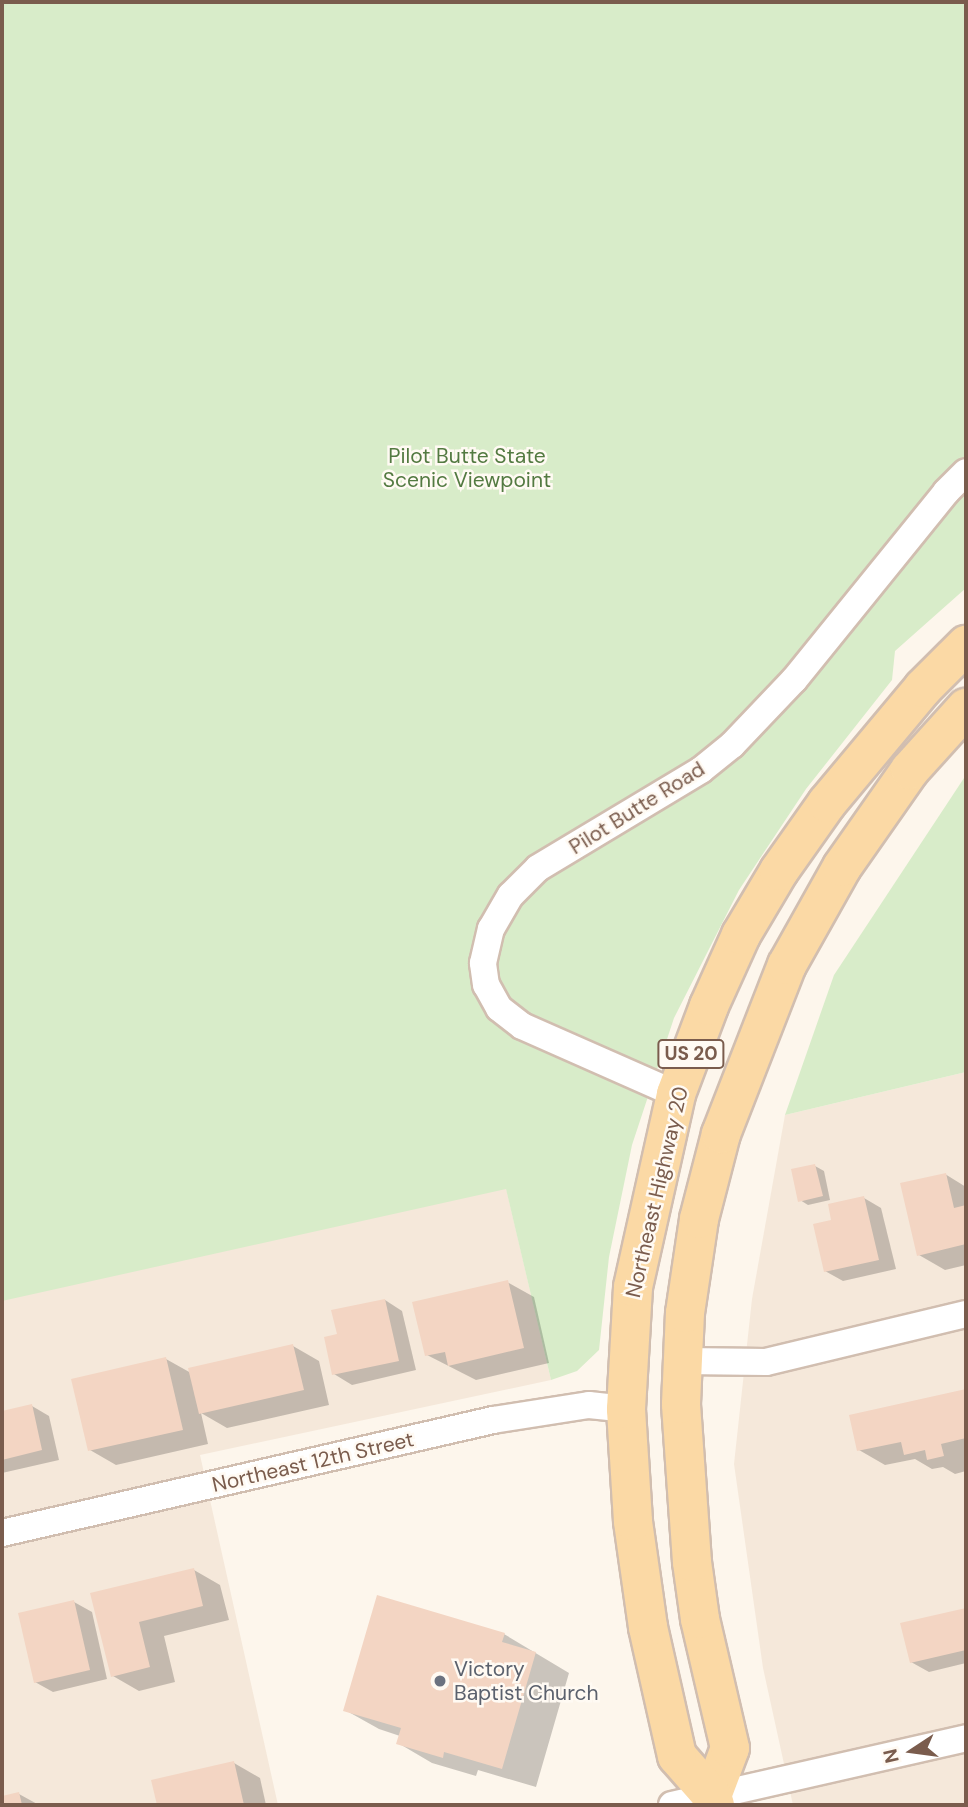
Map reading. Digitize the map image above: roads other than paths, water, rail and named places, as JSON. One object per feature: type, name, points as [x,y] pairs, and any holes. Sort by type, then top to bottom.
[{"type":"main road","name":"Northeast Highway 20","points":[[626,1409],[633,1287],[676,1094],[709,1006],[736,947],[779,871],[827,803],[923,688],[966,645]]},
{"type":"main road","name":"US 20","points":[[713,1801],[730,1748],[700,1619],[692,1562],[681,1404],[685,1314],[699,1219],[721,1134],[787,965],[850,856],[910,770],[966,708]]},
{"type":"main road","points":[[676,1094],[698,1107],[702,1117],[676,1232],[685,1314]]},
{"type":"main road","name":"US 20","points":[[626,1409],[639,1570],[648,1627],[677,1756],[713,1801]]},
{"type":"street","name":"Pilot Butte Road","points":[[676,1094],[522,1026],[499,1008],[486,985],[483,963],[491,929],[511,895],[538,868],[701,770],[732,746],[794,680],[946,492],[966,472]]},
{"type":"street","points":[[684,1361],[766,1362],[966,1314]]},
{"type":"street","name":"Northeast 12th Street","points":[[2,1533],[493,1420],[589,1405],[626,1409]]},
{"type":"street","points":[[671,1805],[713,1801],[966,1738]]},
{"type":"place","name":"Victory Baptist Church","points":[[440,1681]]},
{"type":"park label","name":"Pilot Butte State Scenic Viewpoint","points":[[467,468]]}]
